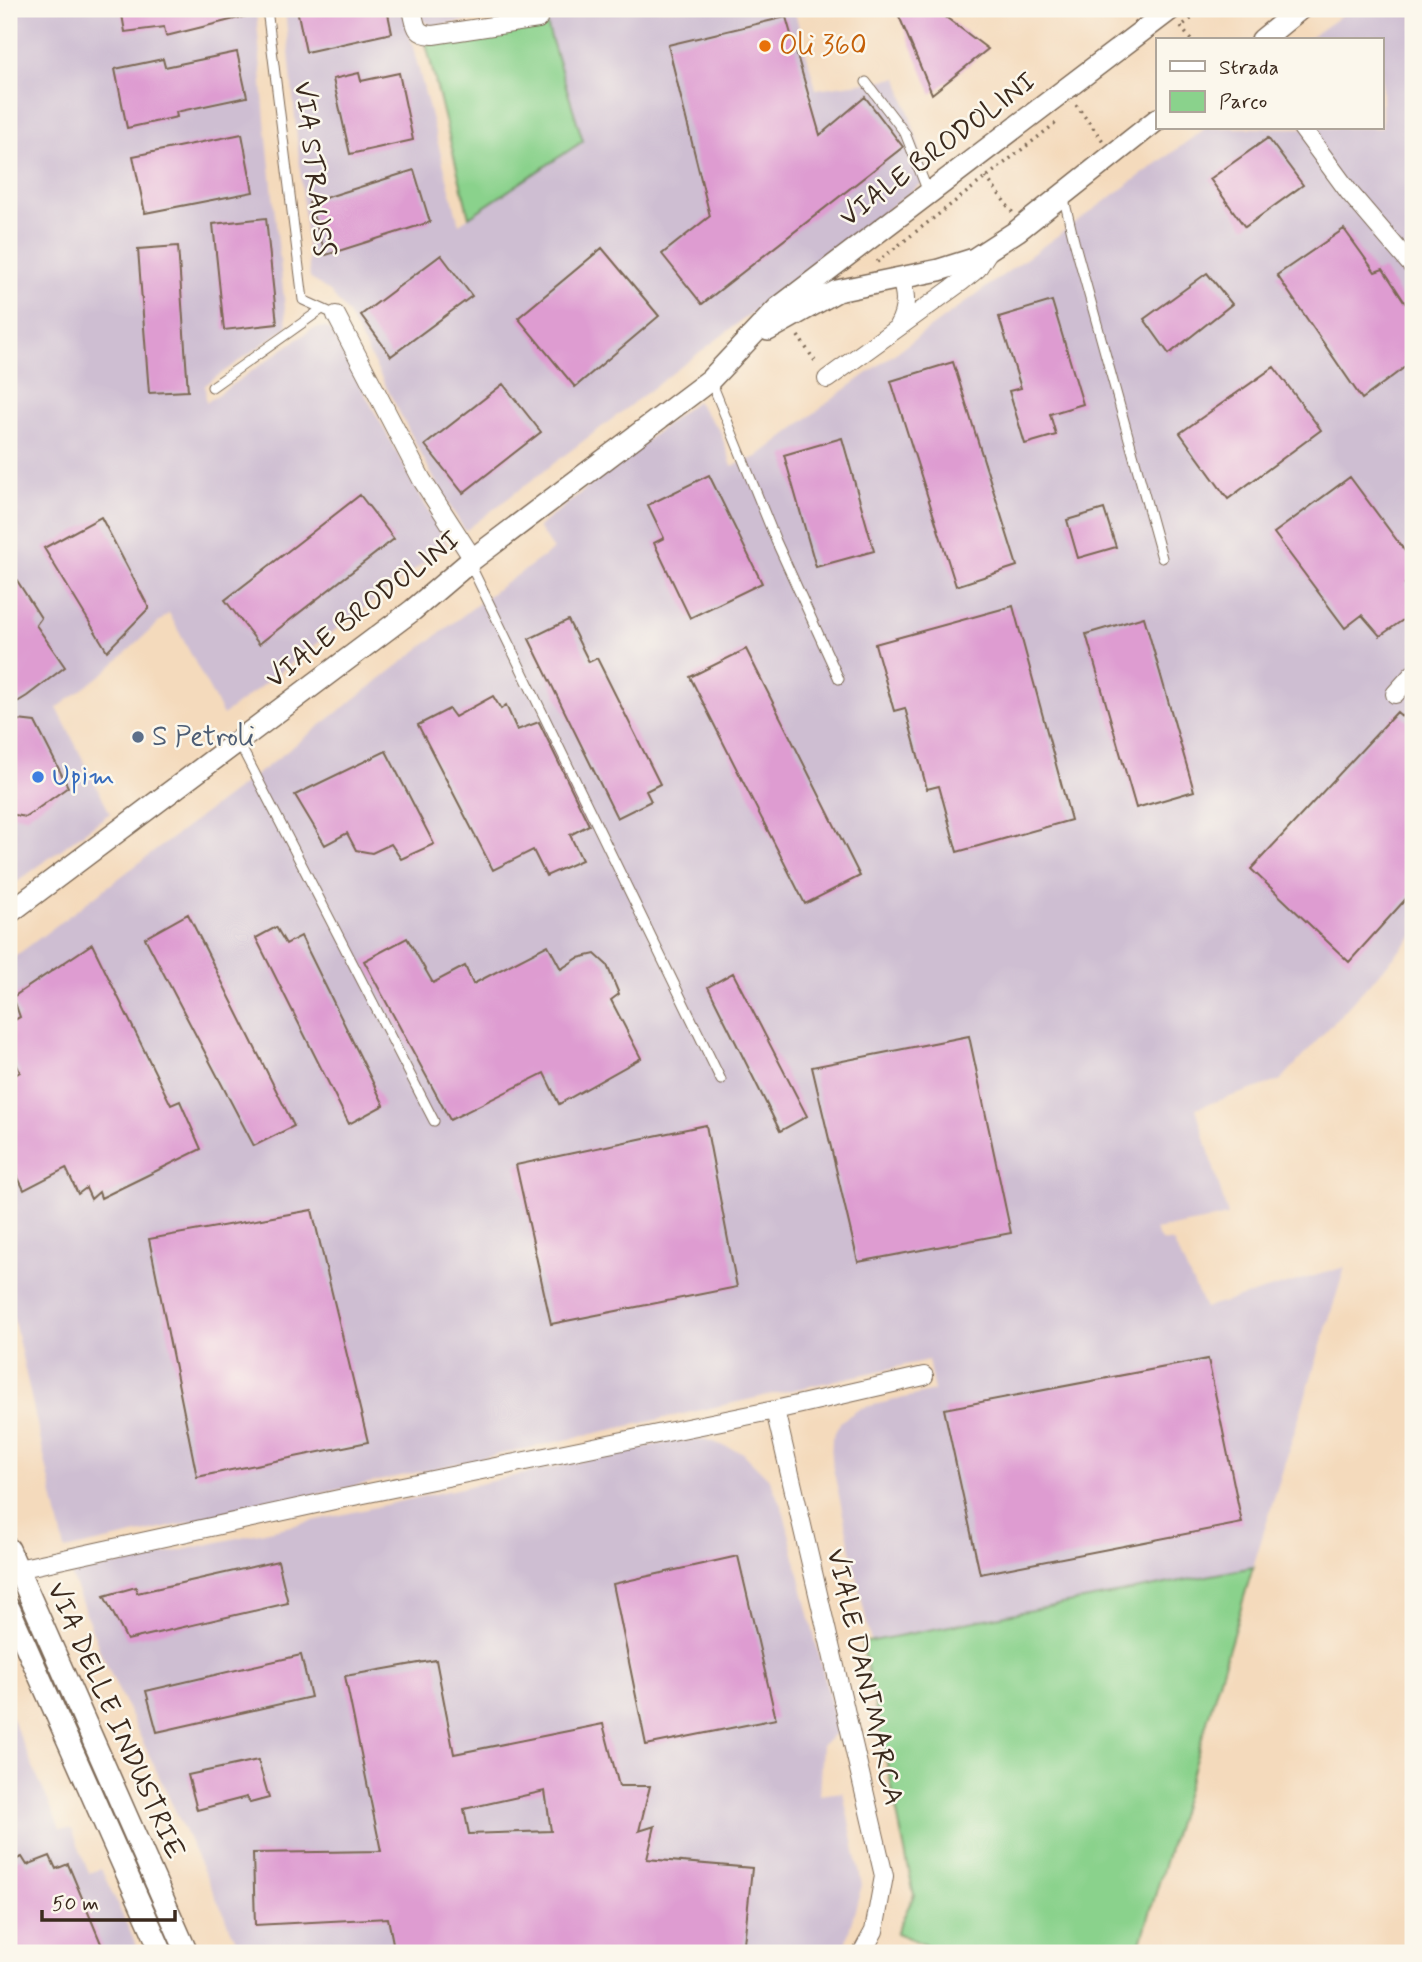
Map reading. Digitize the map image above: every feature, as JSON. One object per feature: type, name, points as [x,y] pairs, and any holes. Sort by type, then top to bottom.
[{"type":"street","points":[[412,9],[417,29],[422,34],[433,35],[538,19]]},
{"type":"street","points":[[1264,38],[1300,9]]},
{"type":"street","name":"VIALE BRODOLINI","points":[[9,913],[413,610],[471,561],[710,380],[778,308],[928,192],[1176,18]]},
{"type":"street","name":"VIALE BRODOLINI","points":[[745,343],[837,290],[900,278],[974,259],[1023,226],[1156,121]]},
{"type":"street","points":[[1303,130],[1349,192],[1413,267]]},
{"type":"street","points":[[827,379],[977,269],[990,249]]},
{"type":"street","points":[[898,326],[903,318],[906,298],[900,278]]},
{"type":"street","points":[[329,312],[422,480],[471,561]]},
{"type":"street","points":[[1395,694],[1413,674]]},
{"type":"street","points":[[18,1569],[339,1499],[775,1410],[924,1376]]},
{"type":"street","name":"VIALE DANIMARCA","points":[[775,1410],[884,1876],[874,1931],[862,1953]]},
{"type":"street","name":"VIA DELLE INDUSTRIE","points":[[9,1549],[187,1953]]},
{"type":"street","name":"VIA DELLE INDUSTRIE","points":[[9,1608],[162,1953]]},
{"type":"lane","name":"VIA STRAUSS","points":[[267,9],[303,300],[329,312]]},
{"type":"lane","points":[[866,82],[905,133],[928,192]]},
{"type":"lane","points":[[1063,195],[1162,558]]},
{"type":"lane","points":[[212,387],[329,312]]},
{"type":"lane","points":[[710,380],[776,541],[839,678]]},
{"type":"lane","points":[[471,561],[722,1080]]},
{"type":"lane","points":[[238,741],[434,1121]]},
{"type":"path","points":[[1176,18],[1190,38]]},
{"type":"path","points":[[1068,114],[1087,99]]},
{"type":"path","points":[[1085,118],[1112,154]]},
{"type":"path","points":[[873,265],[1058,121]]},
{"type":"path","points":[[986,177],[1023,226]]},
{"type":"path","points":[[787,320],[827,379]]},
{"type":"shaded area","points":[[9,9],[256,9],[287,327],[205,385],[206,403],[312,329],[325,327],[331,331],[447,545],[223,715],[169,613],[104,673],[57,708],[110,813],[9,888]]},
{"type":"shaded area","points":[[285,9],[403,9],[459,224],[583,141],[543,10],[432,26],[423,20],[420,9],[794,9],[816,89],[898,78],[929,178],[465,531],[438,486],[348,314],[330,292],[310,278]]},
{"type":"shaded area","points":[[1351,9],[1413,9],[1413,936],[1281,1080],[1196,1108],[1228,1216],[1155,1230],[1161,1241],[1173,1242],[1205,1308],[1345,1267],[1253,1567],[871,1642],[831,1459],[832,1438],[841,1421],[861,1408],[934,1391],[928,1360],[65,1550],[9,1298],[9,961],[492,593],[553,550],[538,527],[696,401],[720,431],[732,466],[757,457],[835,397],[1203,130],[1384,130],[1384,38],[1309,38]]},
{"type":"shaded area","points":[[704,1439],[742,1452],[770,1480],[784,1513],[838,1732],[822,1745],[819,1795],[843,1792],[862,1885],[843,1952],[242,1953],[100,1651],[71,1575],[667,1442]]},
{"type":"shaded area","points":[[9,1712],[60,1828],[72,1829],[89,1873],[101,1869],[140,1953],[9,1953]]},
{"type":"green space","points":[[547,25],[583,141],[469,217],[426,44]]},
{"type":"green space","points":[[1253,1567],[1138,1953],[946,1953],[896,1933],[914,1895],[862,1643]]},
{"type":"building","points":[[121,9],[254,9],[255,14],[166,36],[164,27],[125,32]]},
{"type":"building","points":[[297,9],[387,9],[392,33],[306,52]]},
{"type":"building","points":[[896,9],[935,9],[988,49],[932,94]]},
{"type":"building","points":[[786,17],[820,135],[865,97],[903,147],[702,304],[662,254],[710,216],[668,45]]},
{"type":"building","points":[[237,52],[247,97],[176,112],[177,117],[127,128],[115,69],[163,59],[165,67]]},
{"type":"building","points":[[359,73],[361,81],[399,73],[413,140],[350,154],[333,79]]},
{"type":"building","points":[[242,134],[253,192],[145,213],[133,156]]},
{"type":"building","points":[[1268,138],[1303,185],[1245,227],[1210,179]]},
{"type":"building","points":[[414,170],[430,222],[326,255],[309,203]]},
{"type":"building","points":[[266,218],[277,324],[224,330],[213,224]]},
{"type":"building","points":[[1344,229],[1375,272],[1383,269],[1413,315],[1413,361],[1362,399],[1277,275]]},
{"type":"building","points":[[178,246],[188,391],[149,393],[138,249]]},
{"type":"building","points":[[602,248],[659,316],[575,387],[518,318]]},
{"type":"building","points":[[441,255],[472,296],[391,356],[361,315]]},
{"type":"building","points":[[1207,273],[1232,304],[1169,354],[1144,319]]},
{"type":"building","points":[[1052,301],[1083,404],[1050,414],[1056,435],[1025,444],[1009,391],[1021,388],[999,317]]},
{"type":"building","points":[[953,362],[1017,566],[956,586],[891,381]]},
{"type":"building","points":[[1274,367],[1321,430],[1228,499],[1180,433]]},
{"type":"building","points":[[503,384],[541,432],[463,493],[425,445]]},
{"type":"building","points":[[842,438],[874,551],[816,567],[784,455]]},
{"type":"building","points":[[709,475],[762,583],[690,618],[654,543],[664,538],[648,505]]},
{"type":"building","points":[[1350,477],[1413,562],[1413,577],[1405,584],[1413,596],[1413,613],[1380,636],[1362,615],[1345,628],[1274,533]]},
{"type":"building","points":[[360,495],[394,539],[259,644],[225,600]]},
{"type":"building","points":[[1104,509],[1116,547],[1078,558],[1067,520]]},
{"type":"building","points":[[101,517],[149,608],[107,651],[44,548]]},
{"type":"building","points":[[9,568],[41,618],[36,625],[65,667],[9,707]]},
{"type":"building","points":[[1013,606],[1071,820],[957,852],[939,786],[927,789],[905,708],[894,711],[875,644]]},
{"type":"building","points":[[1144,617],[1194,791],[1136,808],[1086,634]]},
{"type":"building","points":[[568,620],[589,662],[597,658],[660,784],[646,791],[651,801],[617,818],[529,639]]},
{"type":"building","points":[[746,649],[860,876],[805,904],[690,677]]},
{"type":"building","points":[[493,696],[501,709],[506,705],[517,730],[539,722],[589,825],[570,835],[582,860],[546,876],[533,850],[493,870],[418,725],[449,709],[455,717]]},
{"type":"building","points":[[1397,712],[1413,726],[1413,891],[1349,962],[1251,869]]},
{"type":"building","points":[[9,719],[35,722],[68,787],[26,817],[9,814]]},
{"type":"building","points":[[386,751],[434,844],[401,859],[391,844],[372,853],[356,850],[347,833],[325,845],[295,795]]},
{"type":"building","points":[[188,914],[294,1126],[254,1146],[145,938]]},
{"type":"building","points":[[276,927],[286,944],[301,936],[384,1105],[349,1124],[256,938]]},
{"type":"building","points":[[407,938],[433,983],[465,966],[473,984],[548,945],[561,969],[578,958],[595,954],[607,965],[619,994],[611,1000],[641,1058],[559,1104],[544,1073],[450,1120],[364,961]]},
{"type":"building","points":[[92,944],[171,1105],[180,1101],[201,1149],[101,1198],[99,1192],[91,1199],[86,1188],[78,1194],[66,1168],[24,1190],[9,1159],[9,1079],[20,1072],[9,1049],[9,1023],[20,1017],[13,997]]},
{"type":"building","points":[[733,973],[807,1116],[780,1131],[708,987]]},
{"type":"building","points":[[969,1036],[1011,1233],[858,1262],[812,1067]]},
{"type":"building","points":[[706,1125],[737,1287],[551,1324],[516,1165]]},
{"type":"building","points":[[312,1210],[368,1442],[197,1477],[149,1239]]},
{"type":"building","points":[[1208,1359],[1242,1523],[980,1574],[944,1409]]},
{"type":"building","points":[[738,1556],[776,1719],[646,1745],[613,1584]]},
{"type":"building","points":[[278,1561],[288,1603],[127,1640],[104,1596],[136,1587],[137,1593]]},
{"type":"building","points":[[301,1655],[311,1697],[157,1732],[146,1691]]},
{"type":"building","points":[[436,1660],[454,1754],[603,1724],[619,1786],[650,1786],[639,1831],[655,1826],[647,1859],[752,1868],[743,1953],[395,1953],[388,1918],[255,1925],[253,1853],[381,1851],[345,1676]],"holes":[[[545,1791],[551,1831],[469,1834],[464,1809]]]},
{"type":"building","points":[[258,1760],[269,1798],[250,1803],[247,1797],[197,1810],[188,1775]]},
{"type":"building","points":[[50,1856],[56,1869],[68,1864],[105,1953],[12,1953],[9,1944],[9,1862],[22,1857],[27,1865]]},
{"type":"place","name":"Oli 360","points":[[765,46]]},
{"type":"place","name":"S Petroli","points":[[138,737]]},
{"type":"place","name":"Upim","points":[[38,777]]}]
